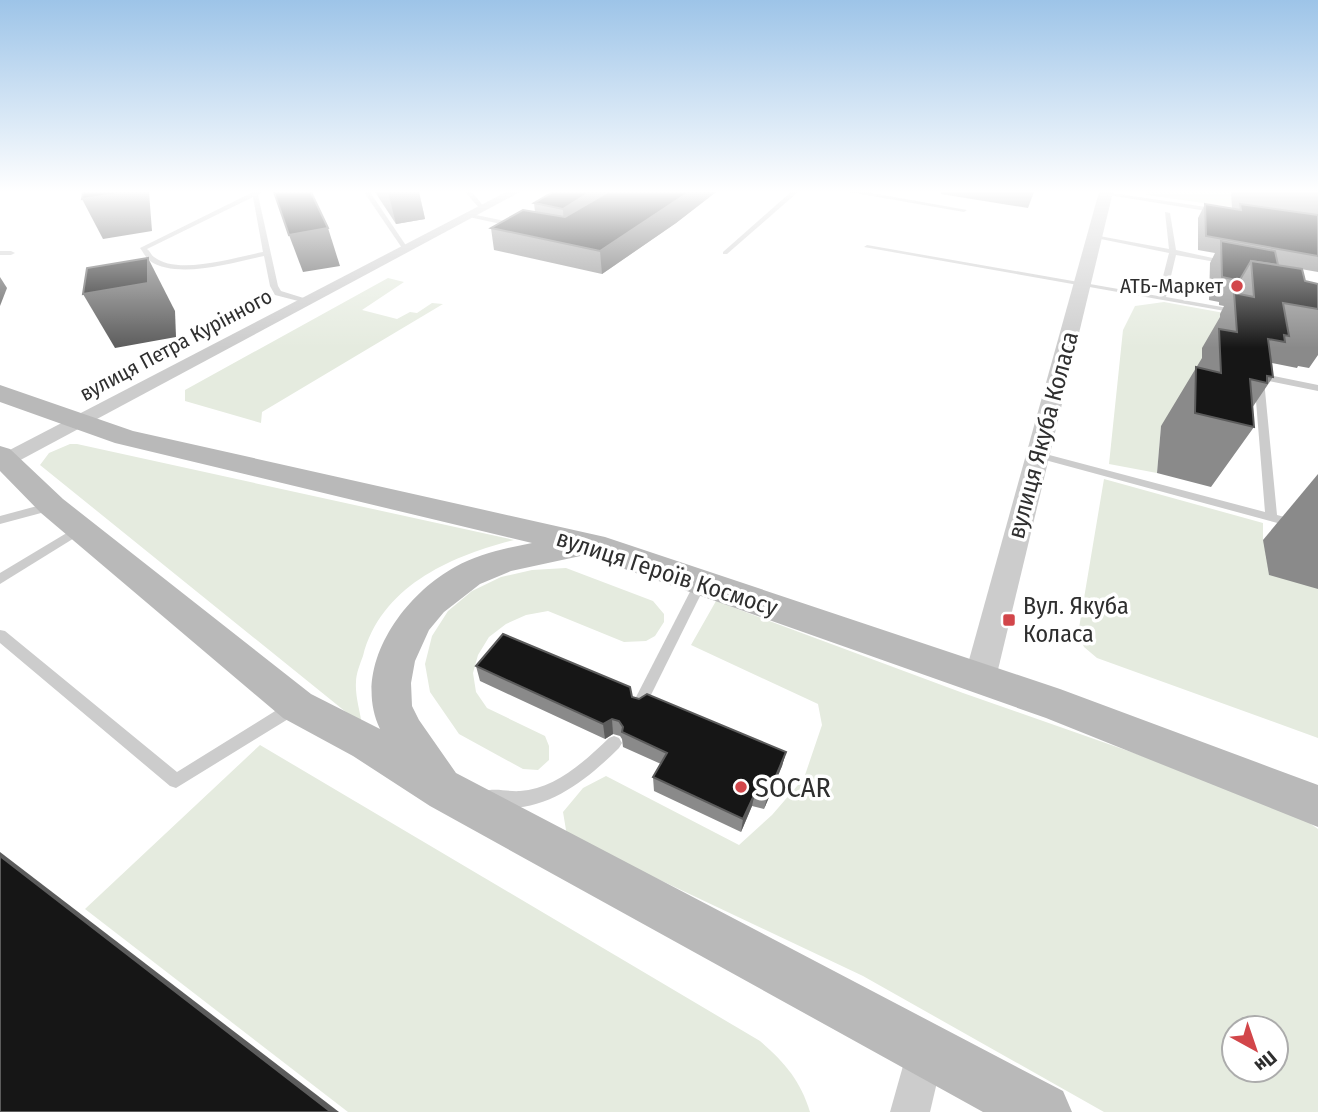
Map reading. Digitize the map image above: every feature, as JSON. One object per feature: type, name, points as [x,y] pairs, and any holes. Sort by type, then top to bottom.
[{"type":"main road","name":"вулиця Героїв Космосу","points":[[0,393],[125,437],[414,506],[593,545],[979,678],[1299,799],[1318,814]]},
{"type":"main road","points":[[2,459],[66,517],[297,706],[368,743],[451,794],[1042,1112]]},
{"type":"main road","points":[[451,794],[413,748],[392,708],[393,663],[412,626],[446,590],[487,566],[532,554],[593,545]]},
{"type":"street","name":"вулиця Петра Курінного","points":[[2,459],[79,422],[418,244]]},
{"type":"street","name":"вулиця Якуба Коласа","points":[[979,678],[1092,244]]},
{"type":"street","points":[[910,1112],[926,1048]]},
{"type":"lane","points":[[152,244],[143,248],[152,272]]},
{"type":"lane","points":[[265,244],[274,286],[278,293],[307,302]]},
{"type":"lane","points":[[402,244],[406,250]]},
{"type":"lane","points":[[725,253],[735,244]]},
{"type":"lane","points":[[1128,244],[1235,263]]},
{"type":"lane","points":[[1162,297],[1172,253],[1171,244]]},
{"type":"lane","points":[[867,247],[1251,314]]},
{"type":"lane","points":[[0,253],[11,253]]},
{"type":"lane","points":[[148,258],[161,266],[176,269],[267,253]]},
{"type":"lane","points":[[1271,517],[1259,376],[1318,388]]},
{"type":"lane","points":[[1038,455],[1318,530]]},
{"type":"lane","points":[[0,520],[66,517]]},
{"type":"lane","points":[[0,579],[66,517]]},
{"type":"lane","points":[[639,705],[701,582]]},
{"type":"lane","points":[[0,635],[176,781],[297,706]]},
{"type":"lane","points":[[451,794],[523,799],[550,790],[586,768],[614,743]]},
{"type":"shaded area","points":[[388,278],[404,282],[362,310],[397,319],[410,312],[417,313],[432,303],[443,304],[262,412],[261,423],[185,401],[185,390]]},
{"type":"shaded area","points":[[1164,302],[1300,327],[1202,389],[1161,426],[1157,473],[1109,464],[1123,330],[1135,306]]},
{"type":"shaded area","points":[[70,444],[514,540],[443,565],[402,593],[385,611],[372,632],[359,666],[356,693],[362,725],[40,465],[49,453]]},
{"type":"shaded area","points":[[1104,479],[1263,523],[1263,540],[1318,589],[1318,738],[1097,658],[1084,647],[1078,634]]},
{"type":"shaded area","points":[[566,568],[653,601],[664,614],[664,622],[655,636],[646,641],[624,642],[548,611],[526,615],[506,624],[489,637],[478,655],[473,673],[476,692],[487,708],[545,736],[549,746],[549,760],[538,770],[523,769],[459,734],[430,692],[425,664],[432,636],[448,611],[472,591],[501,577],[532,570]]},
{"type":"shaded area","points":[[716,601],[963,693],[1285,806],[1318,829],[1318,1112],[1104,1112],[863,976],[567,836],[563,812],[583,788],[606,776],[739,845],[772,815],[804,778],[822,725],[818,704],[691,645]]},
{"type":"shaded area","points":[[260,745],[760,1041],[791,1073],[810,1112],[348,1112],[85,909]]},
{"type":"building","points":[[566,244],[611,244],[600,251]]},
{"type":"building","points":[[1221,244],[1275,251],[1278,265],[1251,261],[1238,283],[1222,277]]},
{"type":"building","points":[[1250,244],[1318,244],[1318,256]]},
{"type":"building","points":[[148,258],[148,283],[83,294],[87,268]]},
{"type":"building","points":[[1251,261],[1302,269],[1305,281],[1318,284],[1318,309],[1283,303],[1289,336],[1284,335],[1285,342],[1268,339],[1273,377],[1267,376],[1267,383],[1250,379],[1254,427],[1195,413],[1196,367],[1221,373],[1219,329],[1237,332],[1234,293],[1254,297]]},
{"type":"building","points":[[503,634],[630,687],[632,697],[639,699],[647,694],[786,752],[768,795],[755,793],[743,819],[653,777],[667,753],[622,732],[623,727],[619,721],[612,719],[603,724],[476,666]]},
{"type":"building","points":[[0,856],[331,1112],[0,1112]]},
{"type":"place","name":"АТБ-Маркет","points":[[1237,286]]},
{"type":"place","name":"Вул. Якуба Коласа","points":[[1009,620]]},
{"type":"place","name":"SOCAR","points":[[741,787]]}]
